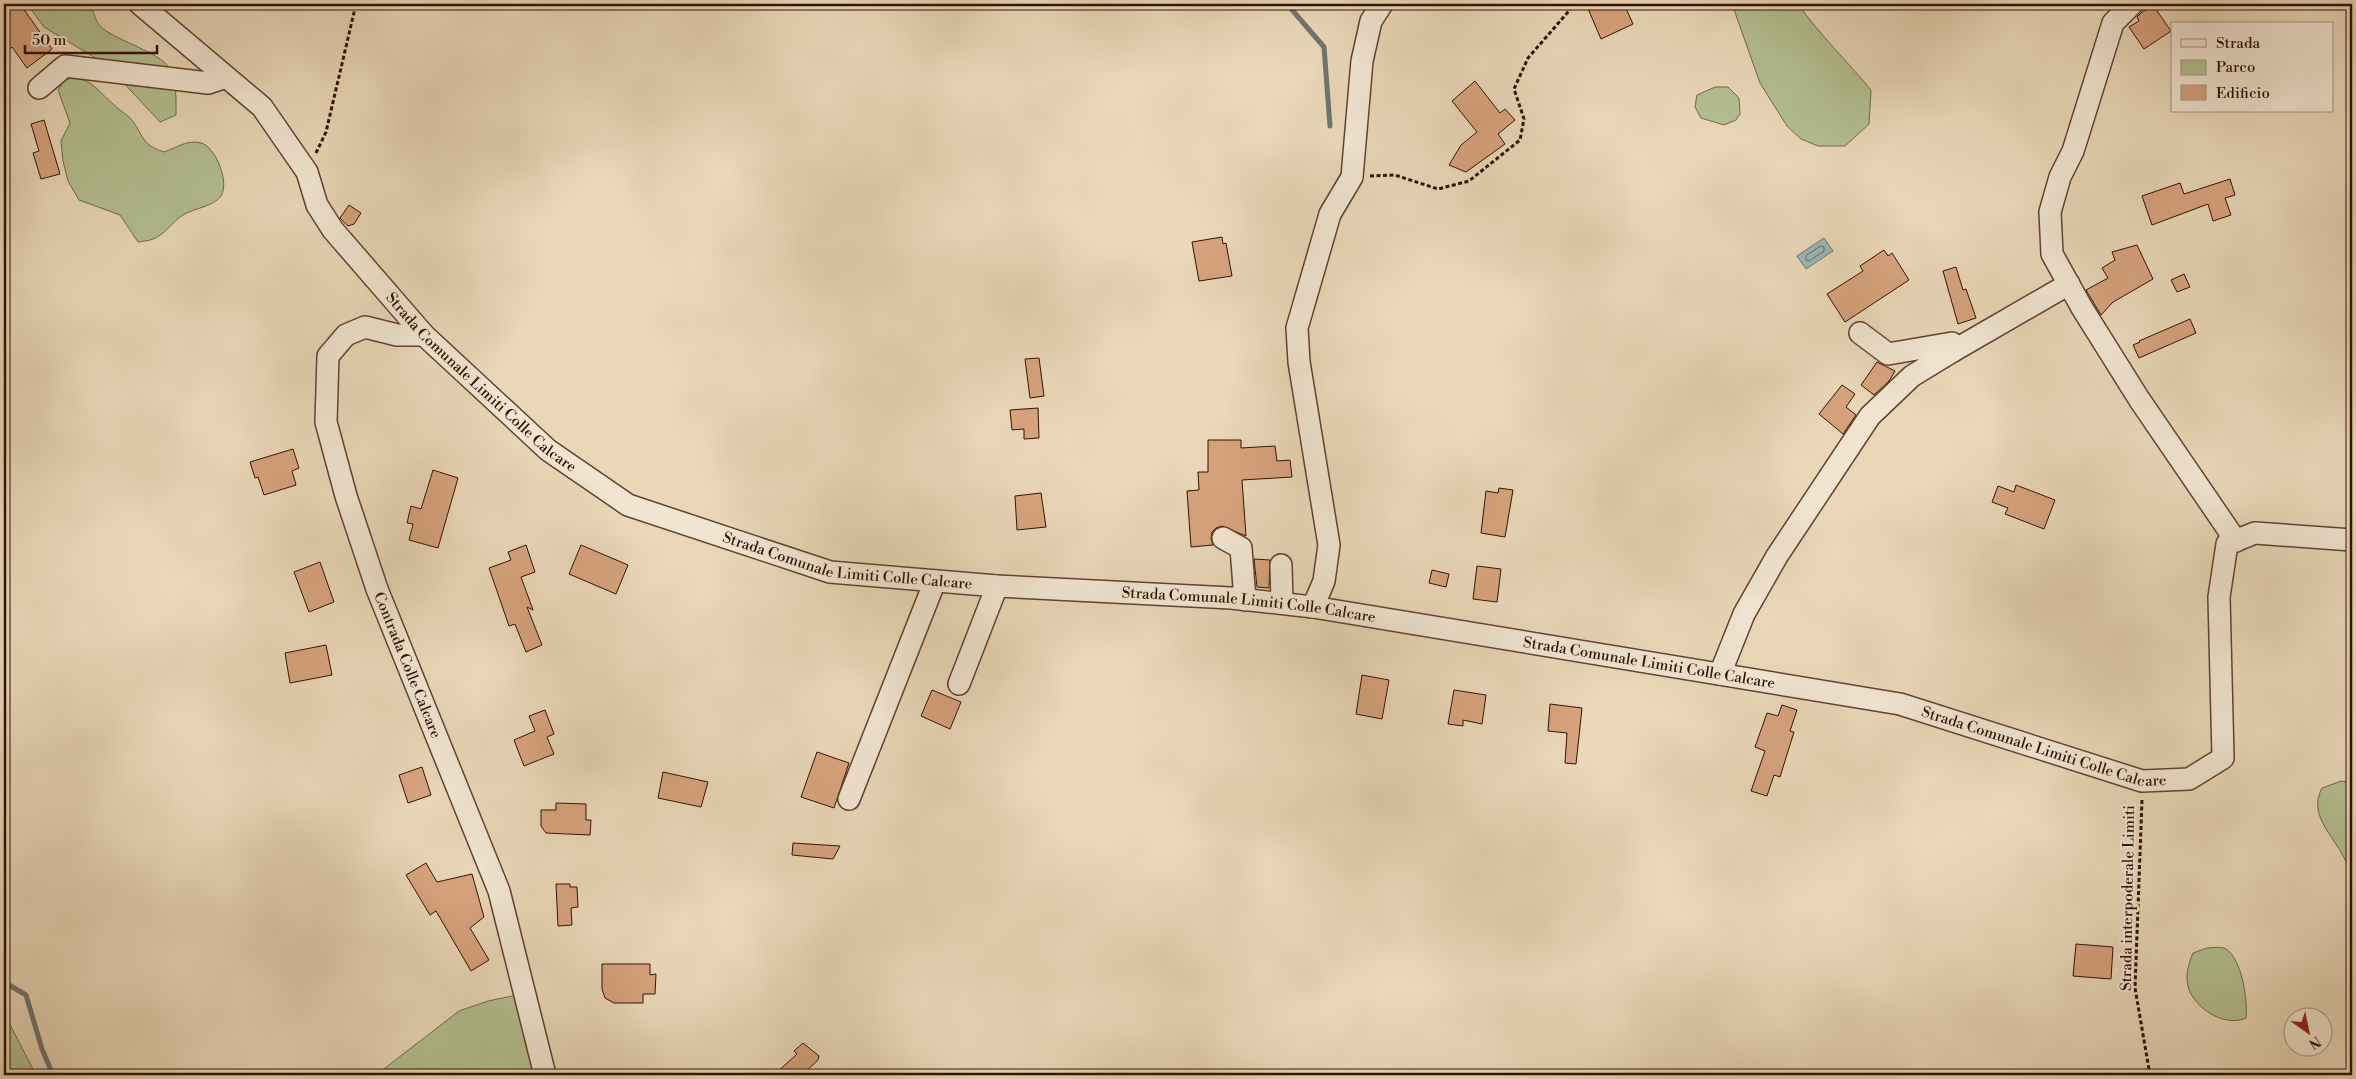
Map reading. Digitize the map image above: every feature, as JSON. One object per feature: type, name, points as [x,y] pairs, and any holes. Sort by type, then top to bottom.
[{"type":"street","name":"Strada Comunale Limiti Colle Calcare","points":[[140,4],[262,107],[307,172],[317,205],[333,230],[424,335],[548,450],[628,505],[830,572],[997,586],[1246,600],[1313,607],[1900,704],[2142,781],[2189,779],[2223,758],[2219,597],[2227,544],[2236,541]]},
{"type":"street","points":[[1313,607],[1324,581],[1329,545],[1299,362],[1297,328],[1330,214],[1352,177],[1362,61],[1371,21],[1382,4]]},
{"type":"street","points":[[2132,4],[2113,23],[2074,151],[2060,177],[2050,212],[2052,254],[2139,399],[2236,541],[2255,533],[2352,540]]},
{"type":"street","points":[[39,88],[65,66],[208,83],[226,77]]},
{"type":"street","points":[[1720,674],[1744,614],[1778,556],[1870,416],[1912,376],[2069,284]]},
{"type":"street","name":"Contrada Colle Calcare","points":[[424,335],[397,335],[365,327],[346,335],[328,356],[326,422],[346,496],[377,589],[498,891],[544,1075]]},
{"type":"street","points":[[1860,333],[1888,354],[1952,344],[1953,351]]},
{"type":"street","points":[[1223,538],[1241,548],[1246,600]]},
{"type":"street","points":[[1281,565],[1282,603]]},
{"type":"street","points":[[849,799],[934,580]]},
{"type":"street","points":[[959,684],[997,586]]},
{"type":"path","points":[[307,172],[326,132],[356,4]]},
{"type":"path","points":[[1352,177],[1395,175],[1438,189],[1469,181],[1520,140],[1524,119],[1514,89],[1528,58],[1575,4]]},
{"type":"path","name":"Strada interpoderale Limiti","points":[[2142,781],[2135,988],[2150,1075]]},
{"type":"green space","points":[[27,4],[90,4],[96,20],[102,28],[118,38],[149,52],[169,68],[175,85],[176,115],[160,122],[107,65],[44,27]]},
{"type":"green space","points":[[1732,4],[1798,4],[1824,37],[1871,90],[1869,124],[1845,146],[1818,146],[1801,139],[1787,126],[1760,83]]},
{"type":"green space","points":[[73,77],[86,81],[96,88],[130,118],[150,146],[164,152],[191,142],[201,143],[206,146],[216,157],[220,165],[224,182],[221,196],[218,200],[183,215],[158,237],[138,242],[120,215],[79,200],[68,181],[63,161],[61,141],[70,123],[58,90],[64,81]]},
{"type":"green space","points":[[1715,87],[1728,87],[1739,98],[1740,114],[1736,120],[1724,125],[1701,118],[1695,107],[1697,95]]},
{"type":"green space","points":[[2341,781],[2352,783],[2352,928],[2350,873],[2344,857],[2321,819],[2318,809],[2318,799],[2322,788]]},
{"type":"green space","points":[[2207,948],[2224,948],[2232,954],[2243,981],[2246,1018],[2230,1020],[2214,1016],[2194,999],[2190,992],[2187,977],[2191,958],[2193,953]]},
{"type":"green space","points":[[2352,975],[2352,1046],[2348,1003]]},
{"type":"green space","points":[[517,995],[541,1075],[376,1075],[459,1011],[488,1001]]},
{"type":"green space","points":[[4,1013],[36,1075],[4,1075]]},
{"type":"water","points":[[1824,238],[1833,251],[1806,269],[1797,256]]},
{"type":"building","points":[[13,4],[20,4],[52,49],[27,68],[12,47],[4,54],[4,10]]},
{"type":"building","points":[[1586,4],[1624,4],[1633,24],[1601,39]]},
{"type":"building","points":[[2153,5],[2171,31],[2144,49],[2129,27],[2139,21],[2137,17]]},
{"type":"building","points":[[1475,81],[1500,113],[1505,109],[1515,120],[1498,134],[1505,144],[1466,172],[1449,165],[1461,145],[1477,132],[1452,101]]},
{"type":"building","points":[[44,120],[60,174],[41,179],[33,153],[39,151],[31,124]]},
{"type":"building","points":[[2230,179],[2235,195],[2225,198],[2231,215],[2213,221],[2208,204],[2152,225],[2142,196],[2180,183],[2184,194]]},
{"type":"building","points":[[349,205],[361,213],[354,224],[348,226],[340,218]]},
{"type":"building","points":[[1222,237],[1223,244],[1226,243],[1232,276],[1199,281],[1192,242]]},
{"type":"building","points":[[2137,245],[2153,279],[2113,302],[2101,315],[2086,290],[2108,278],[2102,268],[2115,260],[2112,252]]},
{"type":"building","points":[[1884,250],[1888,256],[1892,253],[1909,280],[1845,322],[1827,294],[1863,271],[1860,266]]},
{"type":"building","points":[[1956,267],[1963,290],[1966,289],[1976,318],[1958,324],[1943,271]]},
{"type":"building","points":[[2184,274],[2190,287],[2177,292],[2171,280]]},
{"type":"building","points":[[2190,319],[2196,333],[2139,358],[2133,345]]},
{"type":"building","points":[[1039,358],[1044,396],[1030,398],[1025,359]]},
{"type":"building","points":[[1877,362],[1895,371],[1889,381],[1874,395],[1861,385]]},
{"type":"building","points":[[1842,385],[1855,394],[1846,407],[1856,415],[1843,434],[1819,414]]},
{"type":"building","points":[[1038,408],[1039,438],[1024,439],[1024,429],[1012,430],[1010,410]]},
{"type":"building","points":[[1208,440],[1241,440],[1241,448],[1275,446],[1277,461],[1290,460],[1292,477],[1242,480],[1246,536],[1222,526],[1212,532],[1211,539],[1213,545],[1191,547],[1187,491],[1199,490],[1198,472],[1208,472]]},
{"type":"building","points":[[293,449],[299,468],[292,471],[296,485],[264,495],[258,477],[255,478],[250,462]]},
{"type":"building","points":[[433,470],[458,478],[438,548],[409,540],[413,524],[407,523],[411,506],[421,509]]},
{"type":"building","points":[[2016,485],[2055,500],[2044,529],[2005,514],[2008,508],[1992,502],[1998,486],[2014,492]]},
{"type":"building","points":[[1499,488],[1513,490],[1505,537],[1481,533],[1486,491],[1498,493]]},
{"type":"building","points":[[1041,493],[1046,527],[1017,530],[1015,496]]},
{"type":"building","points":[[526,545],[535,572],[521,577],[533,610],[527,607],[542,645],[526,652],[515,624],[509,626],[489,568],[511,560],[508,552]]},
{"type":"building","points":[[581,545],[628,565],[616,594],[569,574]]},
{"type":"building","points":[[1254,559],[1270,560],[1269,588],[1257,587]]},
{"type":"building","points":[[320,562],[334,602],[309,612],[294,572]]},
{"type":"building","points":[[1477,566],[1501,569],[1497,602],[1473,599]]},
{"type":"building","points":[[1432,570],[1449,574],[1446,587],[1429,583]]},
{"type":"building","points":[[326,645],[332,675],[290,683],[285,653]]},
{"type":"building","points":[[1362,675],[1389,680],[1382,719],[1356,714]]},
{"type":"building","points":[[932,690],[961,702],[950,729],[921,716]]},
{"type":"building","points":[[1454,690],[1486,695],[1482,724],[1463,720],[1463,726],[1448,724]]},
{"type":"building","points":[[1550,704],[1582,708],[1576,764],[1565,763],[1567,733],[1548,731]]},
{"type":"building","points":[[1782,705],[1797,710],[1790,731],[1794,732],[1780,777],[1774,775],[1767,796],[1751,791],[1765,751],[1755,747],[1767,713],[1778,716]]},
{"type":"building","points":[[545,710],[554,734],[547,737],[554,754],[524,766],[514,740],[535,731],[529,716]]},
{"type":"building","points":[[817,752],[849,763],[834,808],[801,797]]},
{"type":"building","points":[[422,767],[431,795],[408,803],[399,775]]},
{"type":"building","points":[[663,772],[708,782],[701,807],[658,798]]},
{"type":"building","points":[[556,803],[586,804],[586,820],[591,820],[590,835],[546,833],[541,826],[541,810],[556,810]]},
{"type":"building","points":[[793,843],[840,846],[833,859],[792,855]]},
{"type":"building","points":[[426,863],[437,882],[472,874],[484,917],[470,928],[489,960],[471,971],[436,911],[430,915],[406,875]]},
{"type":"building","points":[[556,884],[570,884],[570,887],[577,887],[578,907],[571,908],[572,925],[558,926]]},
{"type":"building","points":[[2076,944],[2113,947],[2111,979],[2073,976]]},
{"type":"building","points":[[602,964],[650,964],[650,975],[656,974],[655,994],[643,994],[643,1003],[614,1003],[605,998],[602,989]]},
{"type":"building","points":[[803,1043],[819,1056],[818,1060],[802,1075],[774,1075],[797,1054],[794,1051]]},
{"type":"waterway","points":[[1287,4],[1324,47],[1330,126]]},
{"type":"waterway","points":[[4,982],[26,995],[42,1049],[53,1075]]}]
